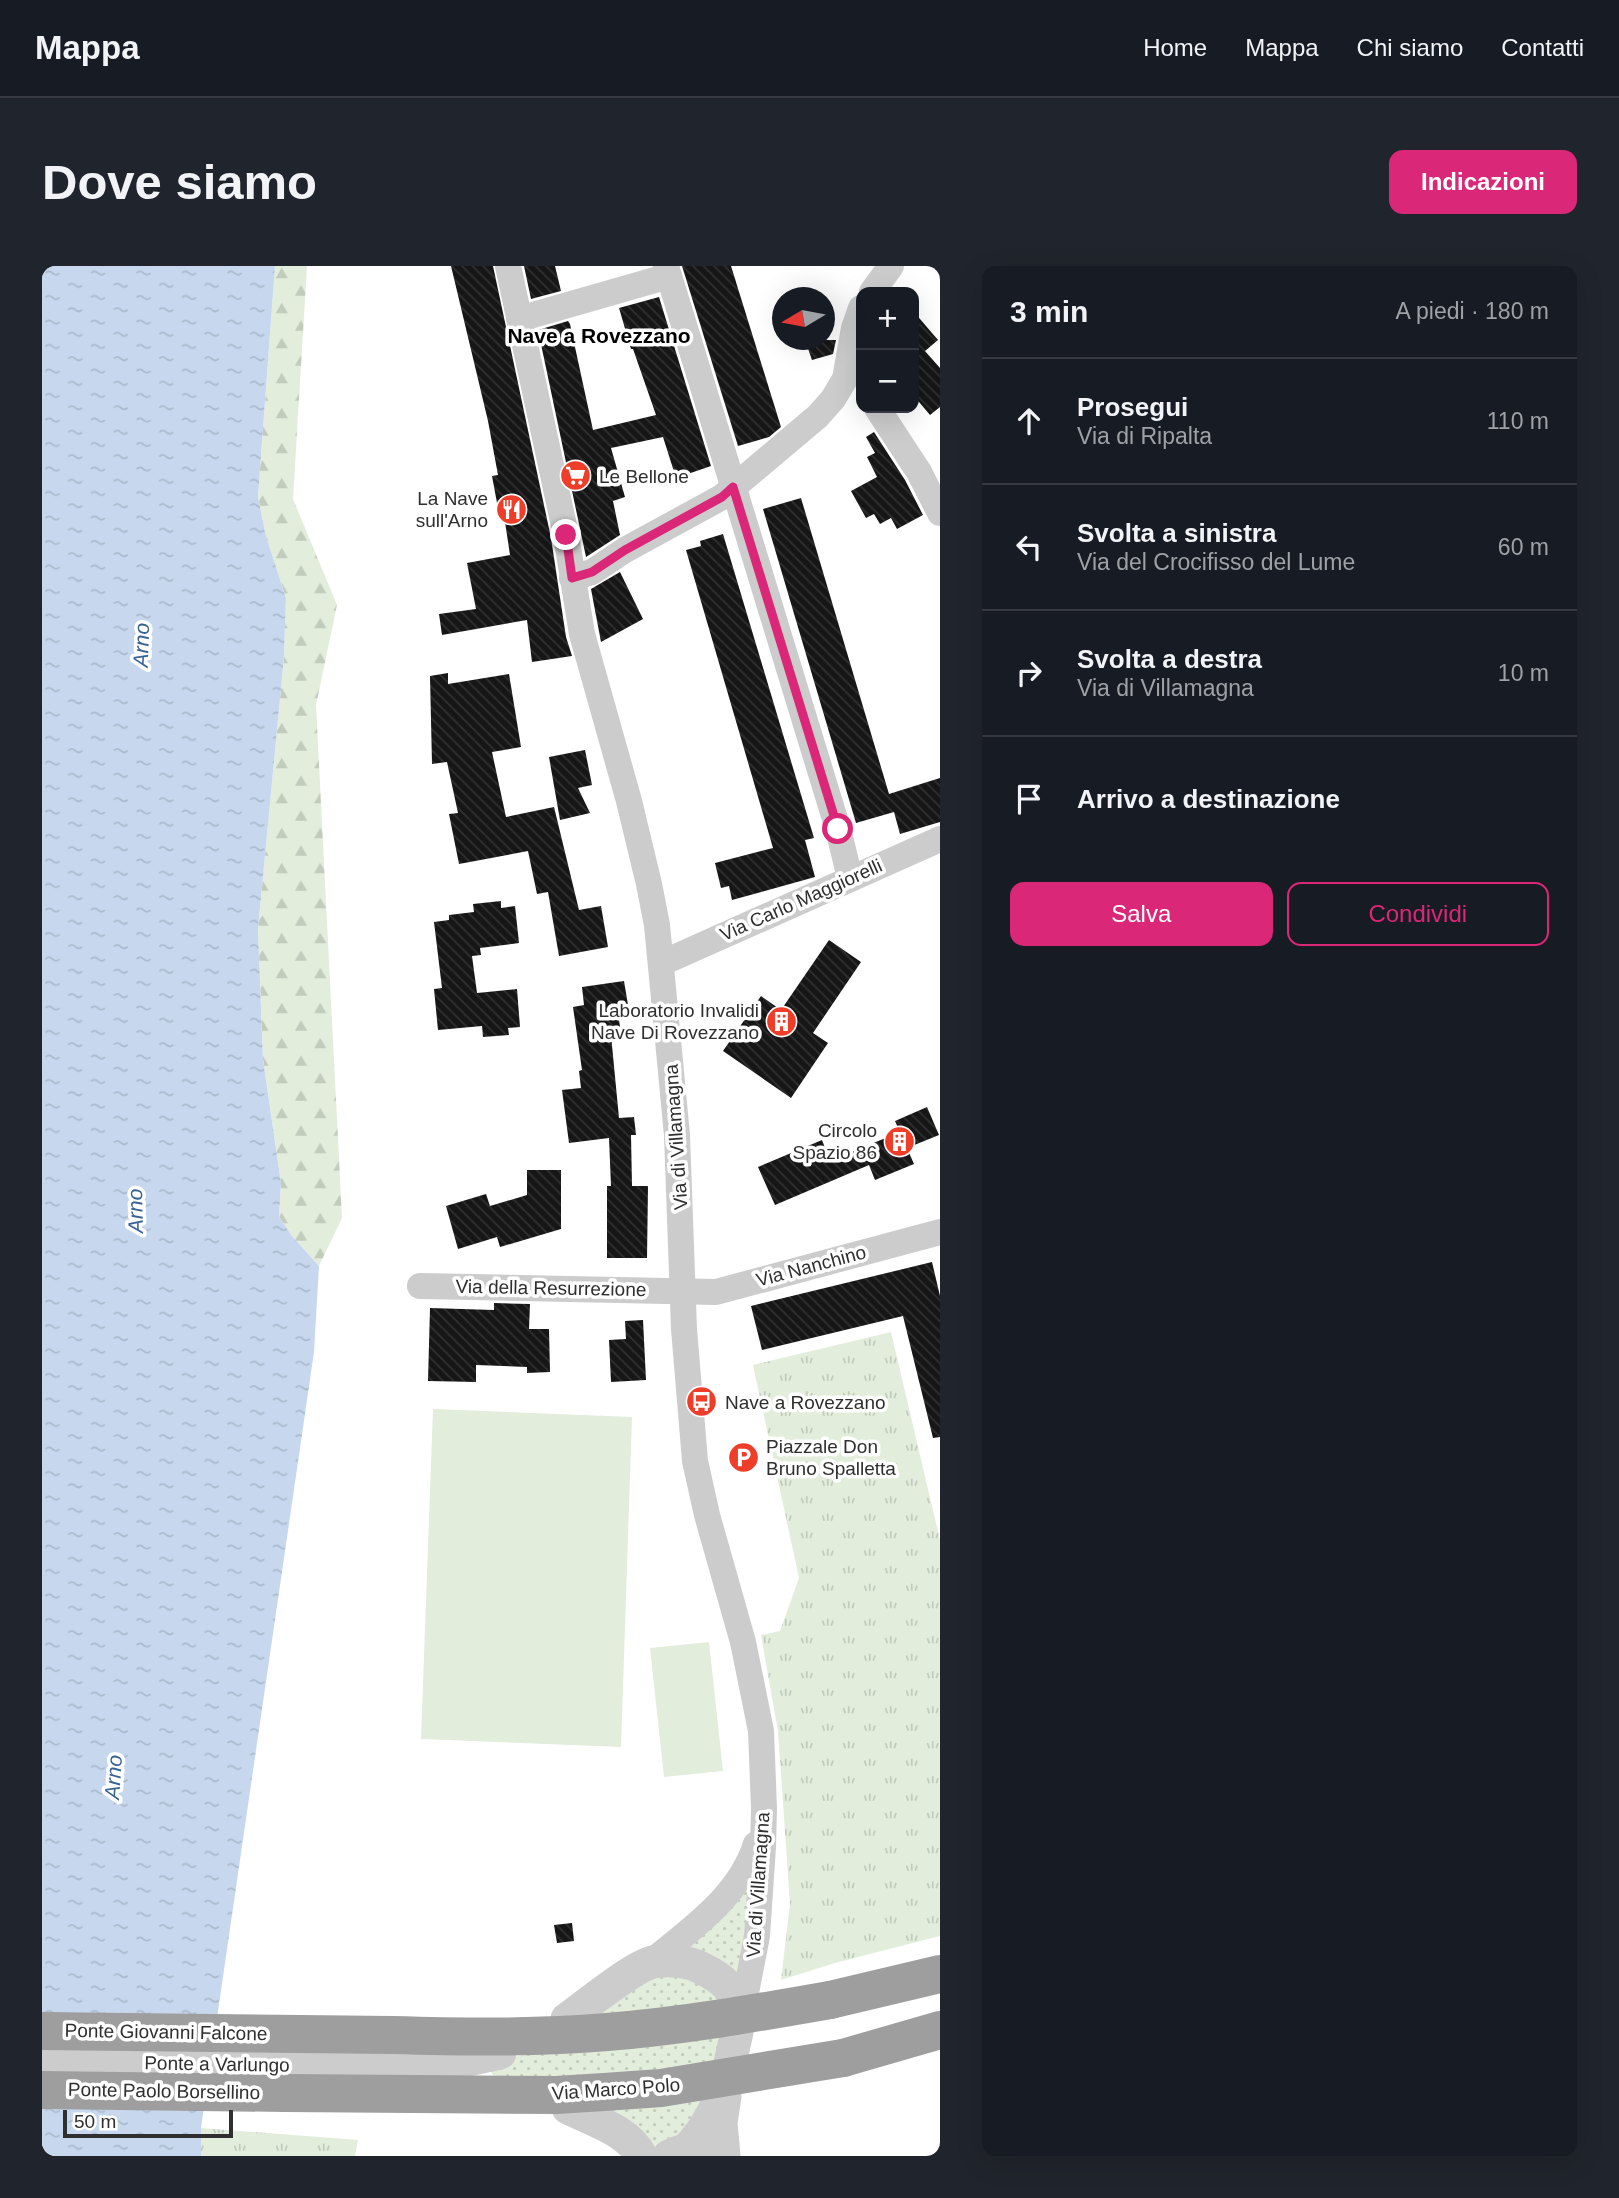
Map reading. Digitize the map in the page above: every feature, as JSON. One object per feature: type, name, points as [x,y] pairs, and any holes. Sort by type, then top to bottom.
[{"type":"highway","name":"Ponte Giovanni Falcone","points":[[42,2031],[482,2037],[608,2032],[740,2016],[830,2000],[940,1974]]},
{"type":"highway","name":"Via Marco Polo","points":[[285,2093],[556,2095],[661,2088],[843,2058],[940,2030]]},
{"type":"highway","name":"Ponte Paolo Borsellino","points":[[42,2090],[285,2093]]},
{"type":"street","name":"Via di Villamagna","points":[[508,266],[566,535],[582,634],[629,801],[649,884],[662,963],[680,1178],[682,1291],[688,1402],[695,1461],[707,1515],[743,1642],[761,1731],[763,1847],[757,1936],[737,2030]]},
{"type":"street","points":[[876,287],[891,266]]},
{"type":"street","points":[[519,319],[668,271],[838,829],[850,878]]},
{"type":"street","points":[[572,578],[592,572],[625,550],[722,497],[828,405],[855,374],[856,323]]},
{"type":"street","points":[[880,413],[919,472],[940,513]]},
{"type":"street","name":"Via Carlo Maggiorelli","points":[[662,963],[940,839]]},
{"type":"street","name":"Via Nanchino","points":[[682,1291],[716,1292],[940,1232]]},
{"type":"street","name":"Via della Resurrezione","points":[[420,1286],[682,1291]]},
{"type":"street","name":"Via di Villamagna","points":[[651,1962],[716,1908],[744,1873],[758,1835],[763,1766]]},
{"type":"street","points":[[567,2019],[651,1962],[680,1961],[701,1967],[723,1981],[734,1994],[737,2030]]},
{"type":"street","name":"Ponte a Varlungo","points":[[42,2062],[392,2066],[471,2076],[498,2068]]},
{"type":"street","points":[[674,2153],[695,2137],[721,2096]]},
{"type":"street","points":[[721,2096],[724,2156]]},
{"type":"street","points":[[568,2108],[622,2136],[632,2143],[641,2156]]},
{"type":"street","points":[[674,2153],[694,2150],[713,2156]]},
{"type":"green space","points":[[275,266],[307,266],[293,499],[337,605],[316,705],[342,1218],[319,1266],[279,1217],[281,1183],[263,1059],[258,929],[284,657],[286,598],[266,536],[258,497]]},
{"type":"green space","points":[[891,1332],[940,1540],[940,1936],[781,1980],[790,1904],[778,1731],[761,1635],[780,1631],[799,1578],[753,1365]]},
{"type":"green space","points":[[433,1409],[632,1417],[621,1747],[421,1739]]},
{"type":"green space","points":[[709,1642],[723,1771],[664,1777],[650,1648]]},
{"type":"green space","points":[[749,1878],[742,1991],[671,1953]]},
{"type":"green space","points":[[700,1974],[730,2011],[699,2122],[651,2154],[606,2118],[492,2074],[490,2070],[499,2061],[522,2055],[637,1979]]},
{"type":"green space","points":[[201,2128],[358,2140],[355,2156],[201,2156]]},
{"type":"water","name":"Arno","points":[[42,266],[275,266],[258,497],[266,536],[286,598],[284,657],[258,929],[263,1059],[281,1183],[279,1217],[319,1266],[314,1352],[201,2128],[201,2156],[42,2156]]},
{"type":"building","points":[[451,266],[493,266],[551,538],[566,637],[572,656],[532,662],[527,620],[442,635],[439,614],[476,609],[467,563],[510,555],[502,502],[497,503],[492,476],[498,475],[488,421]]},
{"type":"building","points":[[524,266],[555,266],[561,291],[531,299]]},
{"type":"building","points":[[682,266],[731,266],[781,427],[769,437],[738,446]]},
{"type":"building","points":[[659,297],[711,466],[676,478],[663,437],[611,448],[625,497],[613,501],[620,535],[586,557],[538,330],[568,321],[570,324],[593,430],[656,415],[619,308]]},
{"type":"building","points":[[919,318],[938,340],[925,351],[940,368],[940,407],[930,415],[919,402]]},
{"type":"building","points":[[808,350],[834,350],[833,354],[812,360]]},
{"type":"building","points":[[874,432],[905,480],[923,515],[897,529],[891,518],[880,524],[874,514],[866,518],[851,491],[877,477],[867,457],[875,453],[866,437]]},
{"type":"building","points":[[801,498],[889,794],[940,778],[940,822],[900,834],[894,812],[856,823],[763,509]]},
{"type":"building","points":[[723,534],[814,838],[805,840],[815,877],[732,900],[729,886],[721,888],[715,863],[773,848],[686,550],[701,546],[700,541]]},
{"type":"building","points":[[620,572],[643,619],[601,642],[591,589]]},
{"type":"building","points":[[448,673],[448,684],[509,674],[521,747],[492,752],[506,817],[554,807],[579,910],[601,906],[608,947],[559,956],[548,892],[537,894],[528,851],[459,864],[449,814],[458,813],[447,762],[432,764],[430,676]]},
{"type":"building","points":[[585,750],[592,785],[578,788],[590,813],[560,820],[549,757]]},
{"type":"building","points":[[501,901],[501,908],[515,906],[519,943],[480,948],[481,955],[472,956],[477,993],[517,989],[520,1027],[508,1028],[509,1035],[483,1037],[482,1026],[438,1030],[434,989],[442,988],[434,922],[449,920],[449,915],[474,912],[473,904]]},
{"type":"building","name":"Laboratorio Invalidi Nave Di Rovezzano","points":[[829,940],[861,962],[813,1033],[828,1043],[791,1098],[723,1051],[761,996],[781,1010]]},
{"type":"building","points":[[624,981],[628,1005],[617,1007],[621,1033],[611,1035],[619,1118],[634,1117],[636,1135],[631,1135],[632,1186],[648,1186],[647,1258],[607,1258],[607,1186],[611,1186],[609,1138],[569,1143],[562,1090],[581,1088],[579,1071],[582,1070],[573,1007],[584,1005],[582,987]]},
{"type":"building","points":[[927,1107],[939,1135],[907,1148],[914,1164],[875,1180],[869,1165],[775,1205],[758,1167],[822,1140],[830,1161],[900,1132],[895,1121]]},
{"type":"building","points":[[527,1170],[561,1170],[561,1229],[500,1247],[497,1237],[458,1249],[446,1206],[486,1194],[490,1206],[527,1195]]},
{"type":"building","points":[[932,1262],[940,1296],[940,1437],[933,1438],[903,1316],[762,1350],[751,1306]]},
{"type":"building","points":[[494,1303],[530,1304],[529,1329],[549,1329],[550,1372],[527,1373],[527,1367],[476,1365],[476,1382],[428,1381],[430,1308],[494,1310]]},
{"type":"building","points":[[643,1320],[646,1380],[611,1382],[609,1340],[626,1339],[625,1321]]},
{"type":"building","points":[[572,1923],[574,1941],[557,1943],[554,1925]]},
{"type":"place","name":"Le Bellone","points":[[576,476]]},
{"type":"place","name":"La Nave sull'Arno","points":[[511,509]]},
{"type":"place","name":"Laboratorio Invalidi Nave Di Rovezzano","points":[[782,1021]]},
{"type":"place","name":"Circolo Spazio 86","points":[[900,1141]]},
{"type":"place","name":"Nave a Rovezzano","points":[[702,1402]]},
{"type":"place","name":"Piazzale Don Bruno Spalletta","points":[[743,1457]]},
{"type":"district","name":"Nave a Rovezzano","points":[[599,335]]},
{"type":"route","points":[[566,535],[572,578],[592,572],[625,550],[722,497],[733,487],[838,829]]}]
